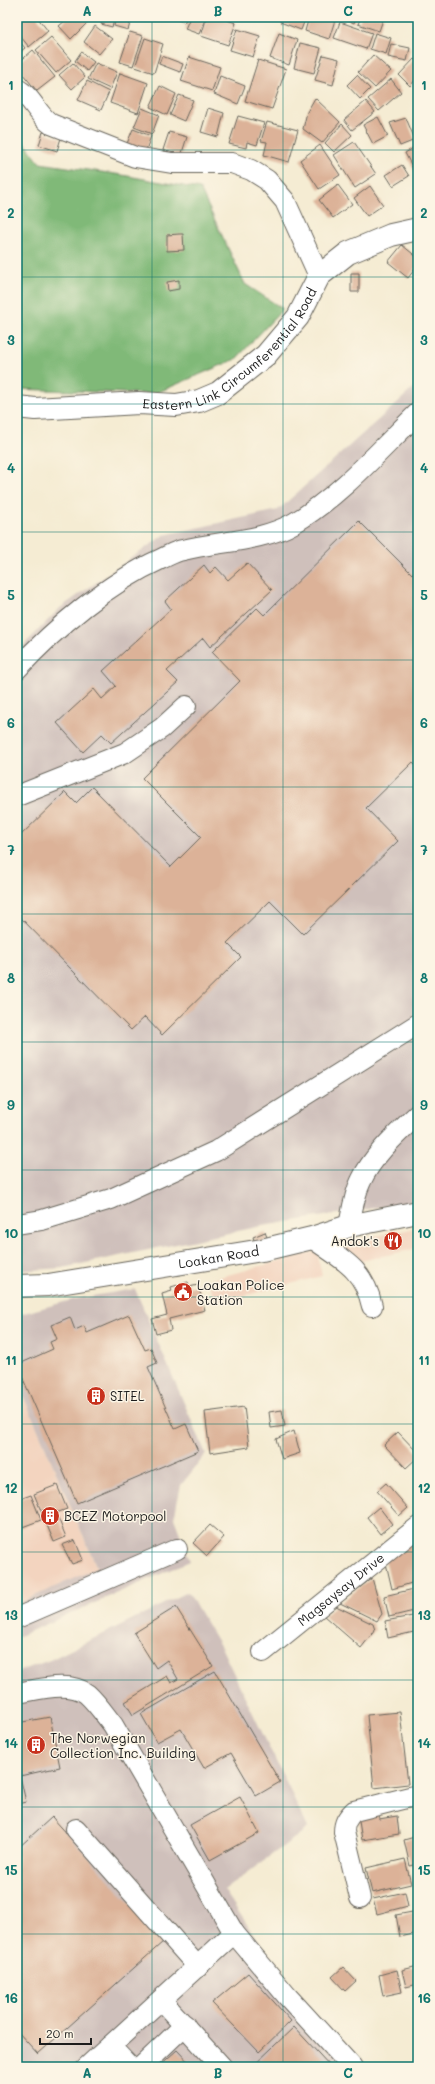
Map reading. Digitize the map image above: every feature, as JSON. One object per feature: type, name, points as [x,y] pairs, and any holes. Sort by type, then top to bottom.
[{"type":"main road","name":"Eastern Link Circumferential Road","points":[[17,407],[35,409],[139,403],[176,405],[199,401],[218,392],[266,355],[298,317],[319,276],[348,253],[391,235],[418,229]]},
{"type":"main road","name":"Loakan Road","points":[[17,1286],[48,1285],[262,1250],[312,1238],[349,1226],[418,1212]]},
{"type":"main road","points":[[17,1294],[48,1285]]},
{"type":"street","points":[[17,89],[24,93],[45,120],[51,124],[123,153],[172,164],[232,163],[267,180],[285,201],[319,276]]},
{"type":"street","points":[[17,669],[74,616],[128,577],[154,562],[181,550],[266,534],[278,531],[294,523],[322,503],[357,472],[418,413]]},
{"type":"street","points":[[17,796],[125,753],[162,728],[186,706]]},
{"type":"street","points":[[17,1224],[42,1220],[111,1198],[216,1151],[418,1024]]},
{"type":"street","points":[[349,1226],[360,1182],[368,1168],[398,1133],[418,1114]]},
{"type":"street","points":[[398,1133],[418,1134]]},
{"type":"street","points":[[312,1238],[353,1268],[362,1278],[369,1290],[372,1306]]},
{"type":"street","name":"Magsaysay Drive","points":[[263,1652],[418,1527]]},
{"type":"street","points":[[17,1618],[177,1549]]},
{"type":"street","points":[[17,1693],[61,1687],[76,1689],[86,1693],[97,1704],[113,1725],[234,1933],[287,1996],[352,2067]]},
{"type":"street","points":[[360,1898],[344,1832],[344,1824],[354,1811],[418,1795]]},
{"type":"street","points":[[76,1829],[198,1966]]},
{"type":"street","points":[[87,2067],[234,1933]]},
{"type":"street","points":[[161,2000],[222,2067]]},
{"type":"street","points":[[141,2067],[185,2026]]},
{"type":"street","points":[[110,2046],[130,2067]]},
{"type":"shaded area","points":[[418,384],[418,1201],[262,1226],[62,1268],[17,1271],[17,652],[60,608],[164,535],[278,510]]},
{"type":"shaded area","points":[[418,1228],[418,1248],[357,1262],[337,1243]]},
{"type":"shaded area","points":[[317,1251],[322,1276],[215,1303],[209,1280]]},
{"type":"shaded area","name":"SITEL","points":[[135,1289],[206,1454],[181,1485],[174,1518],[190,1561],[17,1637],[17,1604],[97,1568],[17,1381],[17,1315],[75,1299]]},
{"type":"shaded area","points":[[17,1381],[97,1569],[17,1604]]},
{"type":"shaded area","points":[[188,1592],[222,1649],[308,1828],[224,1890],[288,1986],[363,2067],[17,2067],[17,1672],[50,1660]]},
{"type":"green space","points":[[17,133],[40,163],[122,175],[200,189],[245,284],[283,309],[236,359],[154,394],[17,389]]},
{"type":"building","points":[[17,17],[37,17],[48,31],[29,47],[17,32]]},
{"type":"building","points":[[63,17],[92,18],[71,39],[59,26],[66,20]]},
{"type":"building","points":[[103,17],[115,17],[112,27],[101,24]]},
{"type":"building","points":[[116,17],[132,17],[128,30],[114,26]]},
{"type":"building","points":[[173,17],[187,17],[184,23]]},
{"type":"building","points":[[190,17],[206,17],[199,34],[185,29]]},
{"type":"building","points":[[207,17],[218,17],[236,23],[228,45],[201,36]]},
{"type":"building","points":[[282,17],[306,17],[301,30],[280,22]]},
{"type":"building","points":[[309,17],[326,17],[335,20],[329,39],[305,31]]},
{"type":"building","points":[[340,17],[356,17],[354,23]]},
{"type":"building","points":[[361,17],[384,17],[379,31],[358,24]]},
{"type":"building","points":[[340,22],[372,33],[366,49],[334,38]]},
{"type":"building","points":[[95,26],[112,39],[99,54],[84,42]]},
{"type":"building","points":[[237,29],[260,36],[253,57],[230,50]]},
{"type":"building","points":[[130,32],[143,36],[133,66],[120,62]]},
{"type":"building","points":[[279,33],[297,40],[289,65],[270,58]]},
{"type":"building","points":[[375,33],[391,38],[386,54],[370,49]]},
{"type":"building","points":[[51,37],[71,60],[56,73],[36,50]]},
{"type":"building","points":[[17,38],[25,48],[17,54]]},
{"type":"building","points":[[145,38],[163,44],[154,73],[135,67]]},
{"type":"building","points":[[300,43],[321,48],[314,73],[294,68]]},
{"type":"building","points":[[391,44],[410,48],[407,61],[388,57]]},
{"type":"building","points":[[33,50],[55,77],[37,91],[17,67],[17,64]]},
{"type":"building","points":[[81,52],[94,62],[87,71],[75,61]]},
{"type":"building","points":[[323,55],[339,59],[333,85],[315,80]]},
{"type":"building","points":[[373,55],[391,71],[375,88],[358,72]]},
{"type":"building","points":[[162,56],[183,64],[180,72],[159,64]]},
{"type":"building","points":[[189,57],[220,67],[212,91],[181,81]]},
{"type":"building","points":[[414,59],[418,62],[418,77],[410,86],[399,75]]},
{"type":"building","points":[[258,60],[286,69],[272,109],[245,101]]},
{"type":"building","points":[[73,63],[85,77],[72,89],[59,75]]},
{"type":"building","points":[[96,63],[117,72],[110,89],[88,79]]},
{"type":"building","points":[[120,73],[148,83],[138,113],[110,103]]},
{"type":"building","points":[[357,75],[370,89],[360,99],[347,85]]},
{"type":"building","points":[[220,76],[245,86],[238,104],[214,94]]},
{"type":"building","points":[[391,79],[401,92],[379,111],[368,99]]},
{"type":"building","points":[[87,81],[109,92],[101,110],[78,100]]},
{"type":"building","points":[[160,86],[176,94],[167,115],[150,107]]},
{"type":"building","points":[[179,95],[193,100],[184,121],[170,115]]},
{"type":"building","points":[[315,98],[340,122],[322,143],[303,129],[307,112]]},
{"type":"building","points":[[366,101],[375,112],[352,130],[344,120]]},
{"type":"building","points":[[142,108],[159,115],[152,134],[134,127]]},
{"type":"building","points":[[208,108],[224,113],[218,137],[201,132]]},
{"type":"building","points":[[238,116],[264,123],[257,145],[247,142],[246,148],[229,144]]},
{"type":"building","points":[[378,117],[388,136],[373,144],[363,125]]},
{"type":"building","points":[[406,118],[415,140],[400,146],[390,123]]},
{"type":"building","points":[[267,122],[298,130],[289,162],[264,155],[267,142],[261,141]]},
{"type":"building","points":[[342,124],[352,135],[334,152],[325,143]]},
{"type":"building","points":[[133,129],[151,136],[145,153],[126,146]]},
{"type":"building","points":[[43,132],[61,138],[57,151],[39,145]]},
{"type":"building","points":[[169,132],[187,137],[181,156],[163,150]]},
{"type":"building","points":[[354,142],[376,174],[355,188],[334,155]]},
{"type":"building","points":[[320,145],[340,175],[319,189],[300,160]]},
{"type":"building","points":[[418,145],[418,178],[405,153]]},
{"type":"building","points":[[402,165],[409,176],[393,186],[386,175]]},
{"type":"building","points":[[338,185],[352,204],[333,218],[319,200]]},
{"type":"building","points":[[370,186],[383,205],[367,216],[354,198]]},
{"type":"building","points":[[183,234],[184,250],[167,251],[167,235]]},
{"type":"building","points":[[402,245],[418,258],[418,265],[408,278],[388,262]]},
{"type":"building","points":[[351,273],[359,273],[359,292],[351,292]]},
{"type":"building","points":[[179,280],[179,289],[168,291],[167,282]]},
{"type":"building","points":[[359,521],[412,574],[418,568],[418,767],[413,762],[366,808],[398,841],[303,934],[270,901],[227,943],[241,957],[162,1035],[145,1017],[131,1030],[17,914],[17,839],[65,792],[76,803],[92,787],[171,867],[201,837],[142,778],[240,681],[212,652],[257,608],[264,615]]},
{"type":"building","points":[[247,563],[272,590],[210,647],[203,638],[167,671],[178,682],[111,743],[102,734],[83,752],[57,723],[94,689],[102,699],[116,686],[103,671],[171,609],[165,601],[204,565],[210,573],[216,567],[228,580]]},
{"type":"building","points":[[265,1232],[268,1240],[256,1245],[253,1237]]},
{"type":"building","points":[[188,1282],[189,1287],[198,1285],[205,1310],[169,1319],[171,1330],[156,1334],[152,1319],[167,1315],[162,1294],[172,1291],[171,1287]]},
{"type":"building","name":"SITEL","points":[[129,1315],[145,1350],[151,1348],[157,1363],[148,1367],[175,1429],[186,1424],[198,1451],[77,1503],[17,1365],[53,1349],[50,1342],[57,1339],[51,1325],[70,1317],[75,1330],[84,1326],[87,1333]]},
{"type":"building","points":[[244,1407],[249,1447],[210,1453],[205,1412]]},
{"type":"building","points":[[282,1410],[285,1426],[271,1428],[269,1412]]},
{"type":"building","points":[[294,1431],[300,1453],[282,1459],[276,1439]]},
{"type":"building","points":[[398,1432],[418,1453],[418,1457],[406,1468],[384,1445]]},
{"type":"building","points":[[386,1483],[408,1508],[399,1516],[377,1491]]},
{"type":"building","name":"BCEZ Motorpool","points":[[57,1485],[67,1509],[56,1513],[66,1537],[54,1542],[34,1494]]},
{"type":"building","points":[[31,1495],[41,1520],[17,1529],[17,1500]]},
{"type":"building","points":[[379,1507],[392,1524],[380,1534],[367,1517]]},
{"type":"building","points":[[210,1525],[224,1537],[207,1556],[193,1543]]},
{"type":"building","points":[[418,1534],[418,1581],[392,1589],[385,1559]]},
{"type":"building","points":[[75,1540],[83,1560],[72,1564],[62,1545]]},
{"type":"building","points":[[372,1578],[382,1614],[377,1621],[340,1603]]},
{"type":"building","points":[[418,1588],[418,1610],[389,1617],[384,1596]]},
{"type":"building","points":[[336,1606],[373,1624],[375,1630],[361,1648],[324,1616]]},
{"type":"building","points":[[176,1607],[213,1666],[133,1715],[125,1702],[167,1676],[171,1683],[178,1679],[167,1660],[156,1668],[134,1633]]},
{"type":"building","points":[[418,1615],[418,1631],[388,1638],[385,1621]]},
{"type":"building","points":[[215,1671],[280,1782],[256,1796],[231,1753],[204,1768],[181,1729],[157,1742],[141,1714]]},
{"type":"building","points":[[400,1712],[408,1784],[374,1788],[367,1715]]},
{"type":"building","name":"The Norwegian Collection Inc. Building","points":[[50,1717],[60,1767],[20,1776],[26,1802],[17,1804],[17,1723]]},
{"type":"building","points":[[240,1797],[259,1833],[210,1860],[190,1825]]},
{"type":"building","points":[[378,1811],[379,1819],[397,1816],[399,1834],[362,1840],[358,1815]]},
{"type":"building","points":[[52,1817],[164,1941],[38,2054],[17,2031],[17,1849]]},
{"type":"building","points":[[418,1836],[418,1864],[410,1866],[404,1840]]},
{"type":"building","points":[[405,1859],[411,1884],[372,1893],[366,1868]]},
{"type":"building","points":[[405,1892],[408,1906],[377,1914],[373,1899]]},
{"type":"building","points":[[418,1911],[418,1933],[400,1937],[396,1915]]},
{"type":"building","points":[[418,1966],[418,1984],[406,1987],[402,1970]]},
{"type":"building","points":[[343,1967],[356,1981],[345,1991],[332,1977]]},
{"type":"building","points":[[397,1970],[402,1992],[383,1996],[379,1975]]},
{"type":"building","points":[[248,1973],[291,2021],[259,2052],[212,2003]]},
{"type":"building","points":[[294,2027],[331,2067],[252,2067]]},
{"type":"building","points":[[177,2050],[193,2067],[158,2067]]},
{"type":"place","name":"Andok's","points":[[393,1241]]},
{"type":"place","name":"Loakan Police Station","points":[[183,1292]]},
{"type":"place","name":"SITEL","points":[[96,1396]]},
{"type":"place","name":"BCEZ Motorpool","points":[[50,1516]]},
{"type":"place","name":"The Norwegian Collection Inc. Building","points":[[36,1745]]}]
